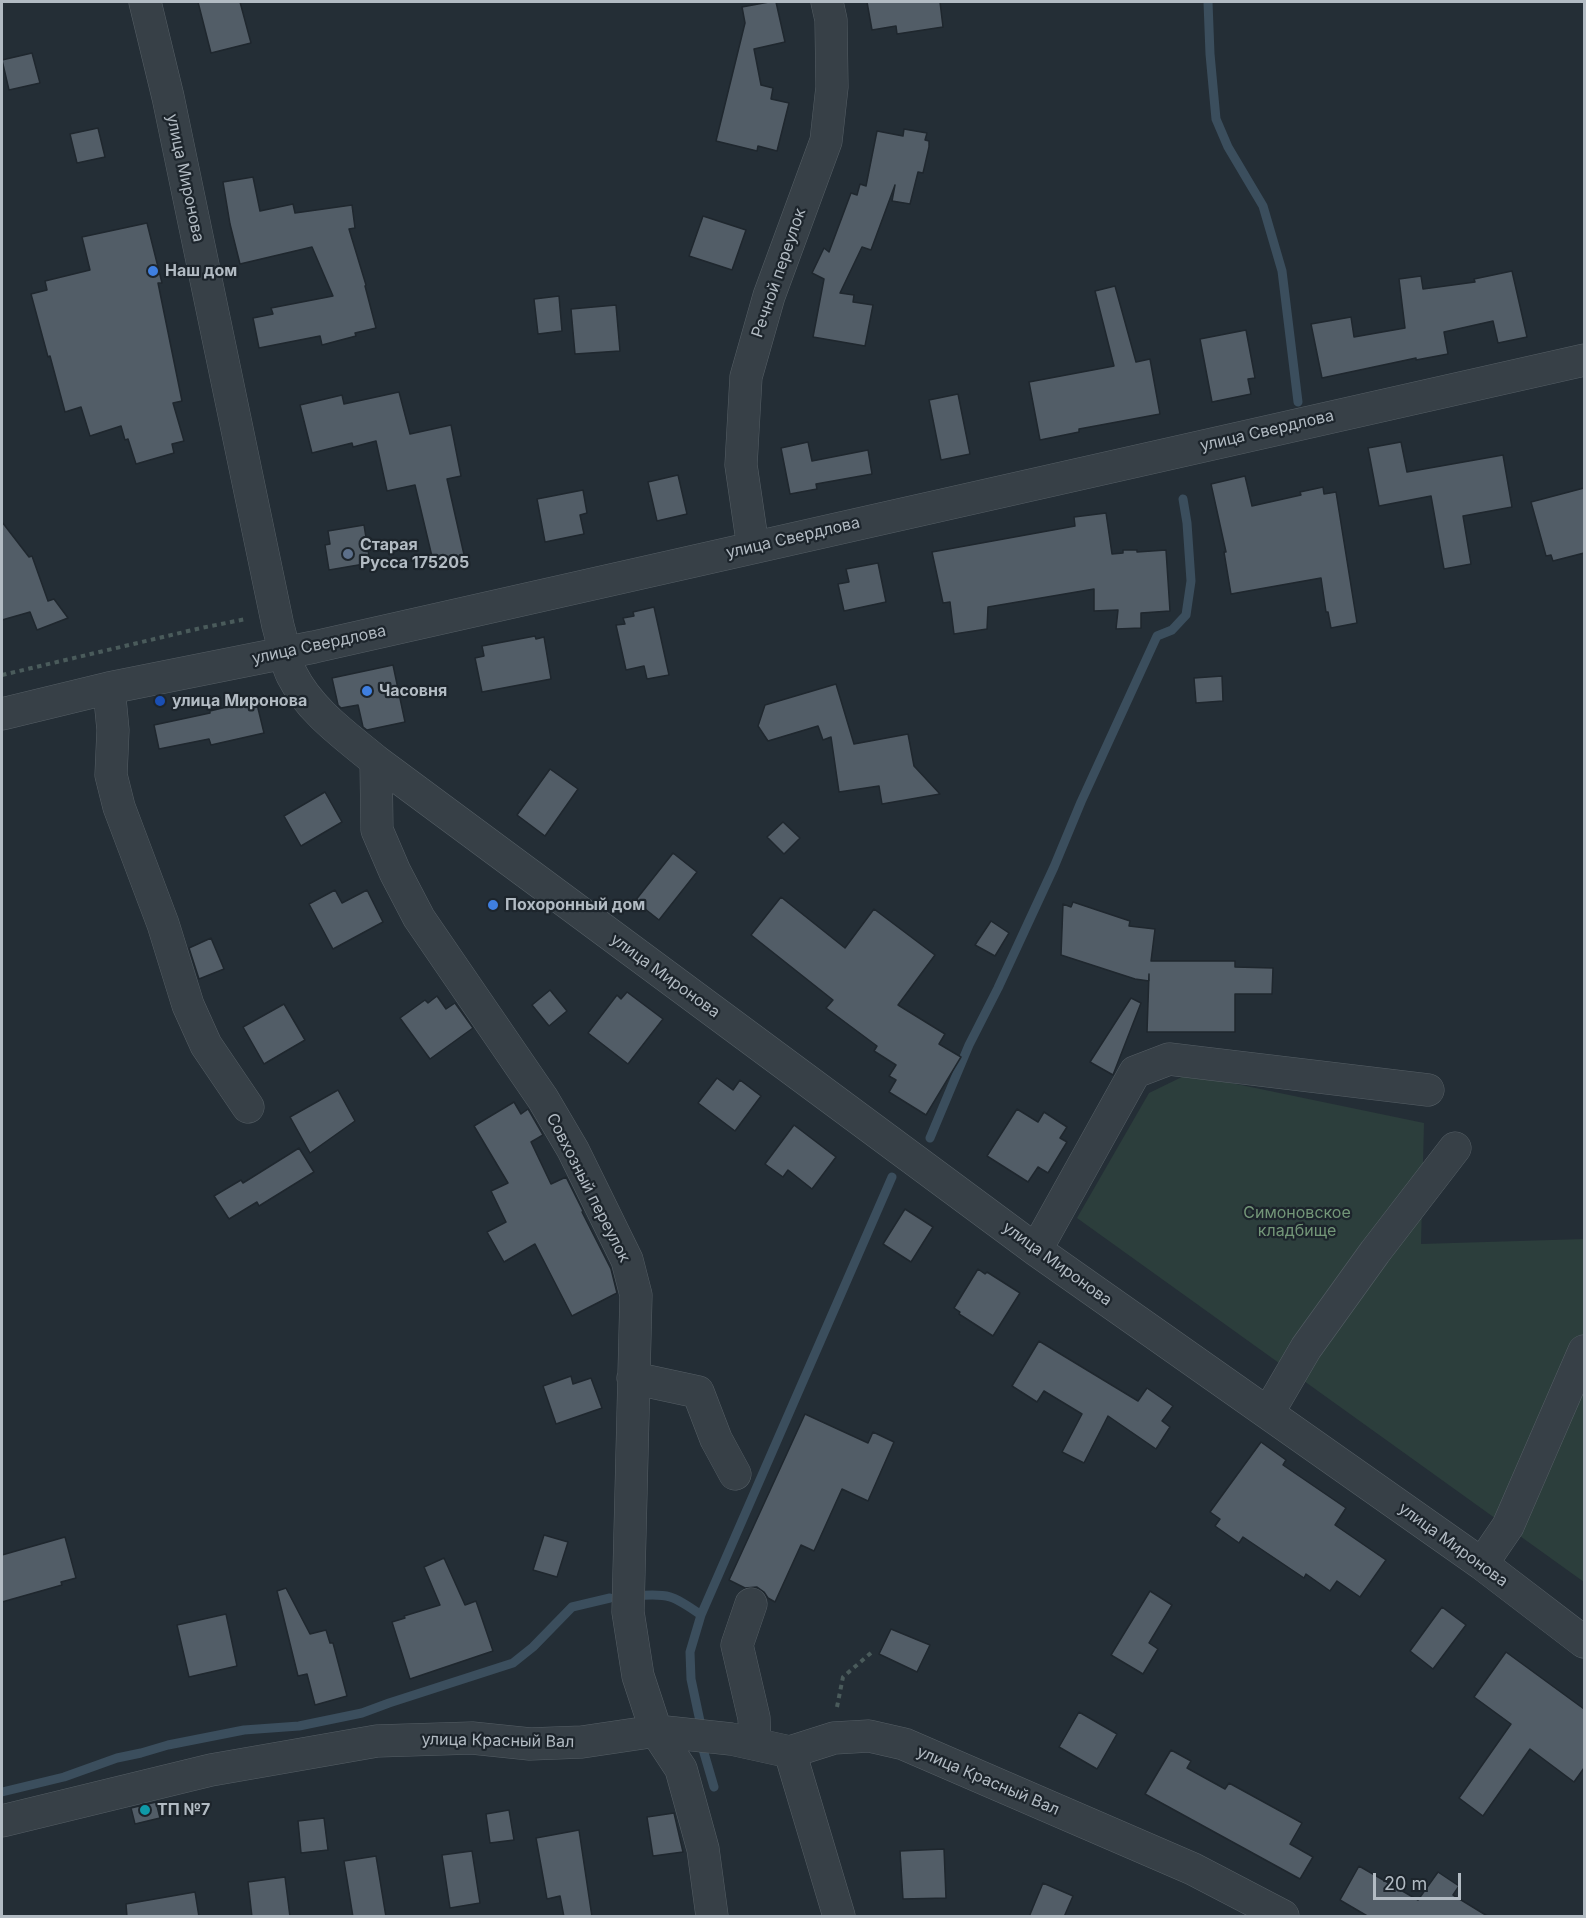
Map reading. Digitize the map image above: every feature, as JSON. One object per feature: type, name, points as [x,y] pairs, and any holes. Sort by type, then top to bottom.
[{"type":"street","name":"улица Миронова","points":[[145,2],[170,108],[278,626],[290,673],[321,714],[376,762],[1036,1250],[1482,1564],[1584,1642]]},
{"type":"street","name":"Речной переулок","points":[[753,547],[741,465],[746,377],[769,296],[826,141],[832,87],[831,20],[827,2]]},
{"type":"street","name":"улица Свердлова","points":[[2,714],[109,688],[286,653],[1584,360]]},
{"type":"street","points":[[109,688],[113,730],[111,775],[119,807],[163,924],[188,1005],[206,1045],[248,1107]]},
{"type":"street","name":"Совхозный переулок","points":[[376,762],[377,830],[395,872],[419,918],[543,1099],[577,1159],[627,1260],[636,1295],[628,1612],[638,1676],[656,1731],[681,1769],[702,1849],[712,1917]]},
{"type":"street","points":[[1036,1250],[1135,1072],[1169,1059],[1428,1090]]},
{"type":"street","points":[[1268,1413],[1306,1348],[1375,1252],[1455,1148]]},
{"type":"street","points":[[1482,1564],[1508,1526],[1584,1351]]},
{"type":"street","points":[[633,1378],[698,1392],[716,1439],[735,1474]]},
{"type":"street","points":[[751,1604],[736,1645],[754,1718],[754,1743]]},
{"type":"street","name":"улица Красный Вал","points":[[2,1821],[212,1770],[377,1741],[472,1738],[530,1744],[582,1742],[656,1731],[731,1739],[790,1752],[834,1738],[868,1736],[904,1744],[1193,1869],[1283,1917]]},
{"type":"street","points":[[790,1752],[839,1917]]},
{"type":"path","points":[[2,675],[249,618]]},
{"type":"path","points":[[834,1738],[843,1677],[872,1652]]},
{"type":"green space","name":"Симоновское кладбище","points":[[1188,1074],[1424,1123],[1421,1244],[1584,1239],[1584,1582],[1077,1218],[1149,1093]]},
{"type":"building","points":[[198,2],[240,2],[251,43],[211,53]]},
{"type":"building","points":[[776,2],[785,42],[754,49],[761,85],[773,88],[771,99],[789,103],[777,151],[758,146],[757,151],[716,141],[745,23],[742,7]]},
{"type":"building","points":[[867,2],[940,2],[943,27],[897,34],[896,26],[872,30]]},
{"type":"building","points":[[32,53],[40,83],[9,90],[2,60]]},
{"type":"building","points":[[98,128],[105,157],[77,163],[70,134]]},
{"type":"building","points":[[904,129],[927,133],[925,140],[929,141],[929,147],[923,173],[918,172],[910,204],[892,201],[895,185],[871,250],[862,247],[840,293],[854,295],[853,302],[873,305],[865,346],[813,337],[824,279],[812,273],[824,248],[829,252],[851,193],[857,195],[860,184],[866,186],[877,131],[903,136]]},
{"type":"building","points":[[253,177],[260,211],[293,204],[295,213],[352,205],[355,228],[349,229],[376,328],[322,345],[320,336],[259,348],[253,318],[273,314],[271,308],[333,296],[312,247],[240,264],[223,182]]},
{"type":"building","points":[[703,216],[746,230],[732,270],[689,256]]},
{"type":"building","points":[[147,223],[162,283],[158,283],[182,401],[173,403],[184,441],[172,444],[174,453],[136,464],[121,426],[90,436],[81,407],[65,412],[31,294],[47,290],[45,281],[90,270],[82,237]]},
{"type":"building","points":[[1512,271],[1527,337],[1498,343],[1493,321],[1444,332],[1448,354],[1416,360],[1416,358],[1322,378],[1311,324],[1351,317],[1354,337],[1405,328],[1399,279],[1421,276],[1423,289],[1475,282],[1474,279]]},
{"type":"building","points":[[1115,286],[1136,362],[1150,359],[1160,414],[1079,429],[1079,432],[1040,440],[1029,382],[1114,366],[1095,291]]},
{"type":"building","points":[[559,296],[562,331],[538,334],[534,299]]},
{"type":"building","points":[[616,305],[620,351],[575,354],[571,309]]},
{"type":"building","points":[[1246,330],[1255,378],[1248,379],[1251,394],[1212,402],[1200,339]]},
{"type":"building","points":[[399,392],[410,434],[451,425],[461,476],[447,479],[465,559],[434,565],[415,485],[387,491],[376,441],[353,447],[352,443],[312,453],[300,405],[342,395],[344,404]]},
{"type":"building","points":[[958,394],[970,454],[941,460],[929,400]]},
{"type":"building","points":[[808,442],[812,461],[868,450],[872,474],[816,484],[817,489],[790,494],[781,448]]},
{"type":"building","points":[[1401,442],[1407,472],[1503,455],[1512,507],[1463,516],[1471,564],[1444,569],[1431,496],[1379,506],[1368,448]]},
{"type":"building","points":[[678,475],[687,514],[657,521],[648,482]]},
{"type":"building","points":[[1245,476],[1252,506],[1301,495],[1300,492],[1323,487],[1324,494],[1336,492],[1357,623],[1331,628],[1321,578],[1231,594],[1224,552],[1226,552],[1211,484]]},
{"type":"building","points":[[1584,488],[1584,553],[1553,561],[1551,555],[1546,556],[1531,502]]},
{"type":"building","points":[[583,490],[587,513],[580,515],[584,534],[545,542],[537,499]]},
{"type":"building","points":[[1106,513],[1112,554],[1123,553],[1123,550],[1137,550],[1137,552],[1166,550],[1170,611],[1141,613],[1141,628],[1116,629],[1118,610],[1094,611],[1094,589],[988,607],[987,629],[954,634],[950,602],[943,603],[932,552],[1075,526],[1074,517]]},
{"type":"building","points":[[2,522],[29,557],[32,556],[48,601],[54,599],[68,618],[37,630],[30,612],[2,620]]},
{"type":"building","name":"Старая Русса 175205","points":[[364,525],[370,563],[329,570],[325,545],[330,544],[328,531]]},
{"type":"building","points":[[878,563],[886,602],[844,611],[838,584],[849,582],[846,569]]},
{"type":"building","points":[[654,607],[669,675],[647,679],[644,666],[626,670],[616,625],[625,624],[623,618],[634,616],[633,612]]},
{"type":"building","points":[[535,636],[536,639],[544,637],[551,679],[482,692],[475,658],[484,656],[482,646]]},
{"type":"building","name":"Часовня","points":[[393,665],[405,722],[367,730],[363,727],[358,705],[341,708],[338,705],[332,678]]},
{"type":"building","points":[[1222,676],[1223,701],[1196,703],[1194,678]]},
{"type":"building","points":[[836,684],[854,744],[908,734],[914,766],[940,794],[882,804],[879,786],[839,792],[831,737],[823,740],[818,726],[768,741],[758,726],[765,705]]},
{"type":"building","points":[[256,700],[264,733],[211,745],[209,739],[159,749],[154,725]]},
{"type":"building","points":[[550,769],[578,789],[545,836],[517,815]]},
{"type":"building","points":[[325,792],[342,822],[301,846],[284,816]]},
{"type":"building","points":[[783,822],[800,838],[784,854],[767,837]]},
{"type":"building","points":[[673,853],[697,872],[659,920],[635,901]]},
{"type":"building","points":[[335,890],[342,903],[367,890],[383,922],[333,949],[309,904]]},
{"type":"building","points":[[781,897],[845,948],[874,909],[935,955],[898,1005],[945,1034],[939,1044],[961,1057],[926,1115],[889,1092],[896,1080],[889,1076],[896,1065],[874,1051],[877,1046],[826,1008],[833,1000],[751,935]]},
{"type":"building","points":[[1073,902],[1130,921],[1129,926],[1155,929],[1151,961],[1235,961],[1235,967],[1273,968],[1272,994],[1235,994],[1235,1032],[1147,1032],[1149,981],[1135,979],[1061,955],[1063,904],[1071,907]]},
{"type":"building","points":[[991,921],[1009,933],[995,956],[975,945]]},
{"type":"building","points":[[211,938],[224,969],[199,979],[189,948]]},
{"type":"building","points":[[550,990],[567,1011],[549,1026],[532,1005]]},
{"type":"building","points":[[627,992],[663,1019],[628,1064],[588,1033],[617,995],[621,999]]},
{"type":"building","points":[[437,996],[446,1009],[455,1003],[473,1028],[430,1059],[400,1018],[425,1000],[428,1003]]},
{"type":"building","points":[[1131,998],[1141,1003],[1113,1075],[1090,1062]]},
{"type":"building","points":[[284,1004],[305,1040],[264,1064],[243,1027]]},
{"type":"building","points":[[717,1078],[733,1090],[740,1080],[761,1096],[735,1131],[698,1103]]},
{"type":"building","points":[[338,1090],[355,1121],[310,1153],[290,1117]]},
{"type":"building","points":[[514,1102],[521,1114],[528,1109],[543,1135],[531,1142],[551,1184],[566,1177],[611,1269],[617,1293],[572,1316],[535,1244],[504,1262],[487,1232],[506,1222],[491,1191],[508,1183],[474,1126]]},
{"type":"building","points":[[1017,1109],[1038,1122],[1044,1112],[1067,1127],[1060,1138],[1067,1142],[1048,1173],[1038,1167],[1028,1182],[987,1156]]},
{"type":"building","points":[[794,1125],[836,1157],[812,1189],[788,1170],[783,1177],[765,1164]]},
{"type":"building","points":[[299,1148],[314,1172],[259,1206],[257,1202],[229,1219],[214,1196],[241,1180],[243,1183]]},
{"type":"building","points":[[905,1209],[933,1227],[911,1262],[883,1244]]},
{"type":"building","points":[[978,1269],[985,1274],[987,1272],[1020,1293],[993,1336],[959,1314],[960,1312],[954,1308]]},
{"type":"building","points":[[1039,1341],[1138,1401],[1147,1388],[1173,1406],[1162,1421],[1170,1427],[1156,1449],[1108,1416],[1084,1463],[1062,1452],[1082,1414],[1044,1391],[1037,1402],[1012,1386]]},
{"type":"building","points":[[571,1376],[573,1384],[591,1378],[602,1408],[556,1424],[543,1386]]},
{"type":"building","points":[[805,1414],[868,1443],[873,1432],[894,1442],[868,1501],[842,1489],[814,1551],[801,1545],[775,1602],[757,1587],[745,1588],[729,1580]]},
{"type":"building","points":[[1261,1442],[1286,1460],[1283,1465],[1346,1508],[1335,1525],[1386,1560],[1360,1597],[1337,1581],[1330,1591],[1306,1574],[1304,1578],[1243,1537],[1239,1543],[1215,1526],[1220,1519],[1210,1512]]},
{"type":"building","points":[[544,1535],[568,1542],[557,1577],[533,1570]]},
{"type":"building","points":[[65,1537],[76,1578],[61,1582],[62,1585],[2,1602],[2,1555]]},
{"type":"building","points":[[444,1558],[465,1605],[476,1601],[493,1651],[410,1679],[392,1622],[440,1605],[424,1567]]},
{"type":"building","points":[[286,1588],[310,1634],[326,1630],[330,1643],[333,1643],[347,1696],[315,1705],[307,1674],[298,1676],[277,1591]]},
{"type":"building","points":[[1150,1591],[1172,1605],[1149,1643],[1158,1649],[1143,1674],[1111,1655]]},
{"type":"building","points":[[1442,1607],[1466,1625],[1433,1669],[1410,1651]]},
{"type":"building","points":[[226,1614],[237,1666],[189,1677],[177,1625]]},
{"type":"building","points":[[891,1629],[930,1645],[917,1672],[879,1654]]},
{"type":"building","points":[[1506,1652],[1584,1709],[1584,1768],[1574,1782],[1530,1749],[1483,1816],[1459,1798],[1511,1724],[1474,1697]]},
{"type":"building","points":[[1079,1712],[1117,1734],[1097,1769],[1059,1747]]},
{"type":"building","points":[[1171,1750],[1191,1761],[1187,1768],[1225,1789],[1229,1783],[1302,1823],[1290,1844],[1313,1857],[1300,1879],[1145,1794]]},
{"type":"building","name":"ТП №7","points":[[156,1802],[160,1818],[135,1824],[131,1808]]},
{"type":"building","points":[[509,1810],[514,1840],[490,1843],[486,1814]]},
{"type":"building","points":[[674,1813],[683,1852],[653,1856],[647,1817]]},
{"type":"building","points":[[324,1818],[328,1850],[301,1853],[298,1821]]},
{"type":"building","points":[[579,1830],[592,1917],[564,1917],[560,1896],[547,1899],[536,1838]]},
{"type":"building","points":[[944,1849],[946,1898],[903,1899],[900,1851]]},
{"type":"building","points":[[472,1851],[480,1903],[450,1908],[442,1855]]},
{"type":"building","points":[[376,1856],[386,1917],[353,1917],[344,1861]]},
{"type":"building","points":[[1359,1866],[1418,1900],[1438,1872],[1459,1886],[1453,1895],[1489,1917],[1369,1917],[1340,1900]]},
{"type":"building","points":[[285,1877],[290,1917],[252,1917],[248,1882]]},
{"type":"building","points":[[1043,1883],[1073,1896],[1064,1917],[1029,1917]]},
{"type":"building","points":[[195,1892],[199,1917],[127,1917],[126,1904]]},
{"type":"waterway","points":[[1208,2],[1216,119],[1228,147],[1263,206],[1282,271],[1298,402]]},
{"type":"waterway","points":[[930,1138],[969,1045],[1054,867],[1081,802],[1157,636],[1172,630],[1186,615],[1191,581],[1183,499]]},
{"type":"waterway","points":[[701,1726],[691,1679],[690,1652],[701,1615],[892,1177]]},
{"type":"waterway","points":[[634,1596],[663,1595],[684,1603],[701,1615]]},
{"type":"waterway","points":[[2,1792],[64,1777],[117,1758],[168,1745],[244,1730],[299,1726],[362,1713],[513,1663],[533,1647],[572,1607],[610,1598]]},
{"type":"waterway","points":[[702,1746],[714,1787]]},
{"type":"place","name":"Наш дом","points":[[153,271]]},
{"type":"place","name":"Старая Русса 175205","points":[[348,554]]},
{"type":"place","name":"Часовня","points":[[367,691]]},
{"type":"place","name":"улица Миронова","points":[[160,701]]},
{"type":"place","name":"Похоронный дом","points":[[493,905]]},
{"type":"place","name":"ТП №7","points":[[145,1810]]}]
